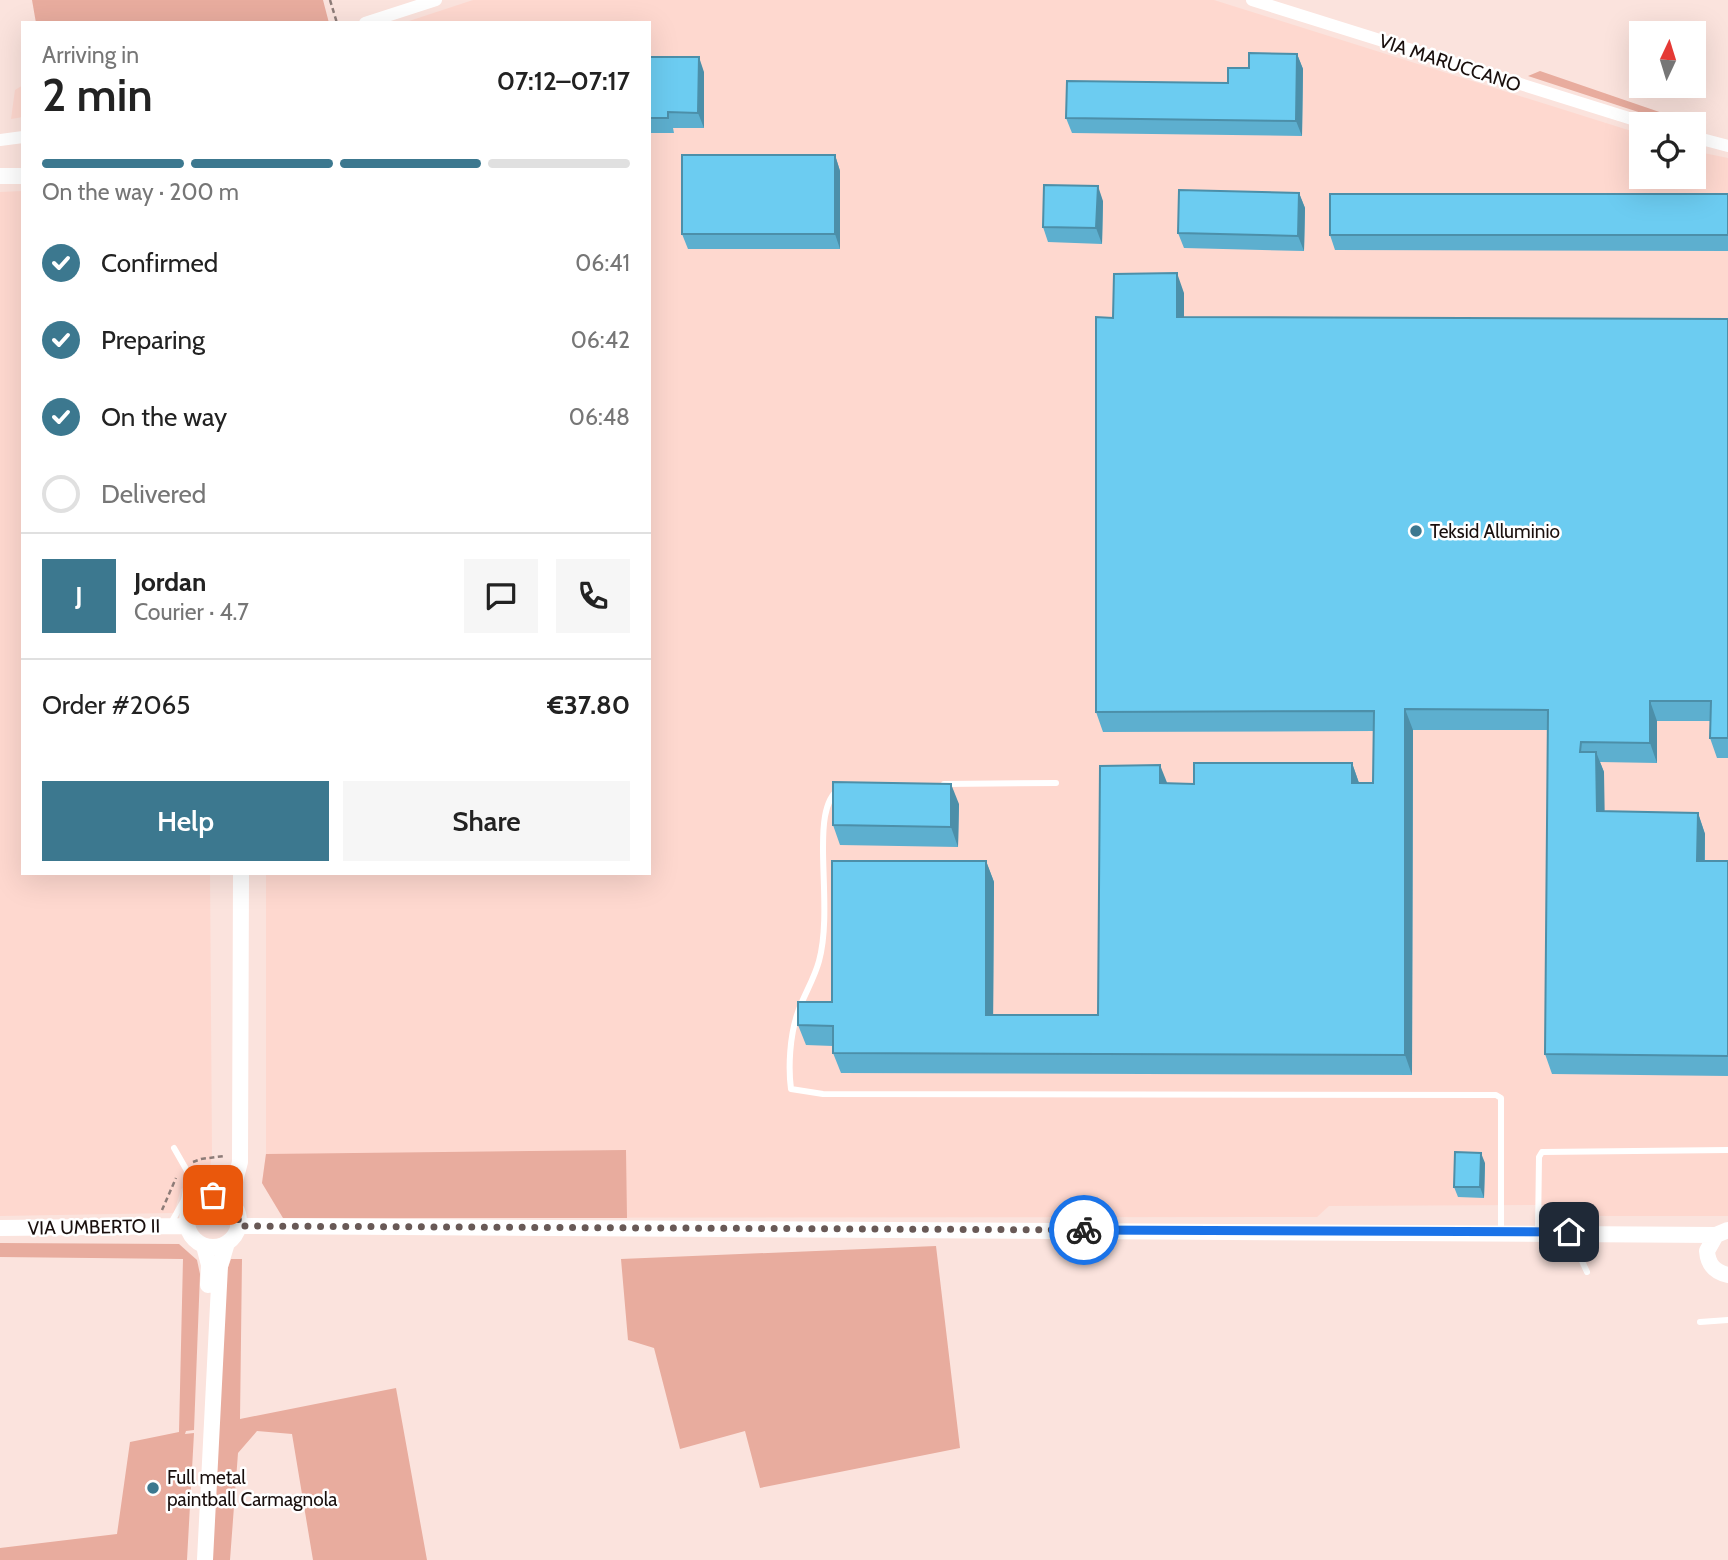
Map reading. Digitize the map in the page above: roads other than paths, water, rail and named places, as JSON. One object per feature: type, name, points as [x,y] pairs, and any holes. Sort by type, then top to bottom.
[{"type":"street","points":[[371,21],[436,0]]},
{"type":"street","name":"VIA MARUCCANO","points":[[1252,0],[1629,118]]},
{"type":"street","points":[[0,140],[21,137]]},
{"type":"street","points":[[1706,140],[1728,146]]},
{"type":"street","points":[[0,176],[21,176]]},
{"type":"street","points":[[224,1198],[235,1181],[241,875]]},
{"type":"street","points":[[213,1195],[224,1198],[233,1204],[238,1215],[239,1226],[234,1236],[227,1243],[216,1247],[196,1241],[187,1226],[188,1214],[193,1204],[202,1197],[213,1195]]},
{"type":"street","name":"VIA UMBERTO II","points":[[0,1228],[187,1226]]},
{"type":"street","points":[[239,1226],[1569,1232],[1676,1235],[1722,1232]]},
{"type":"street","points":[[1722,1232],[1711,1239],[1707,1251],[1710,1264],[1726,1278]]},
{"type":"street","points":[[1676,1235],[1707,1251]]},
{"type":"street","points":[[205,1560],[220,1266],[227,1243]]},
{"type":"street","points":[[194,1560],[209,1265],[204,1245]]},
{"type":"lane","points":[[937,785],[1056,783]]},
{"type":"lane","points":[[849,786],[833,793],[823,830],[823,938],[820,960],[797,1015],[792,1038],[791,1089],[823,1094],[1496,1095],[1501,1098],[1502,1232]]},
{"type":"lane","points":[[174,1148],[202,1197]]},
{"type":"lane","points":[[1538,1232],[1539,1157],[1542,1152],[1728,1150]]},
{"type":"lane","points":[[189,1174],[219,1182],[234,1159]]},
{"type":"lane","points":[[169,1226],[184,1200],[189,1174]]},
{"type":"lane","points":[[1569,1232],[1587,1272]]},
{"type":"lane","points":[[1700,1322],[1728,1320]]},
{"type":"place","name":"Teksid Alluminio","points":[[1416,531]]},
{"type":"place","name":"Full metal paintball Carmagnola","points":[[153,1488]]}]
